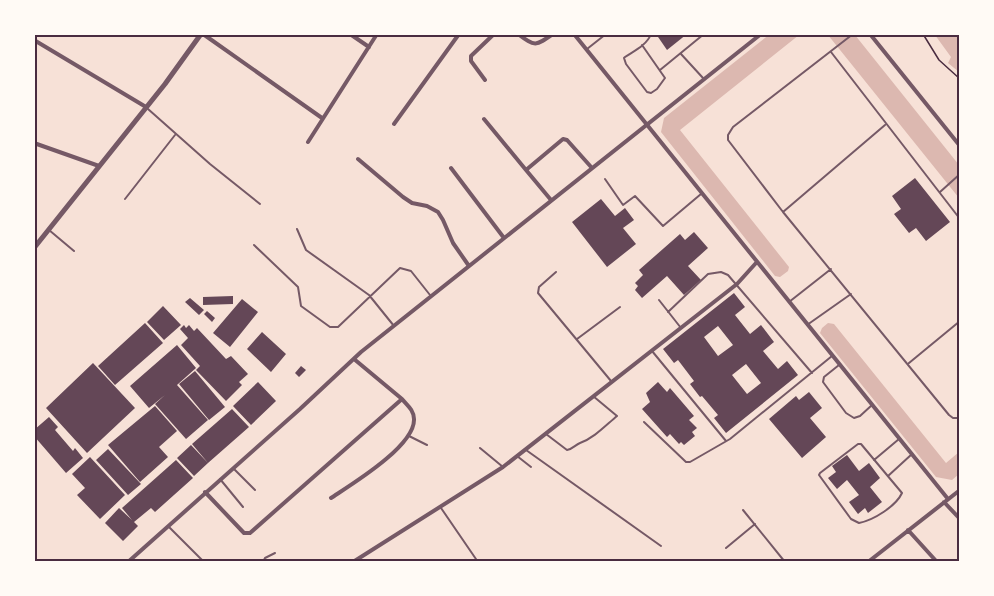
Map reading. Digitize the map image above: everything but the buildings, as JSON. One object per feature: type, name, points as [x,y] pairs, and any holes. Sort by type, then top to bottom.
[{"type":"street","points":[[34,248],[202,34],[322,118]]},
{"type":"street","points":[[350,34],[369,47]]},
{"type":"street","points":[[308,142],[377,34]]},
{"type":"street","points":[[394,124],[459,34]]},
{"type":"street","points":[[485,80],[471,61],[471,56],[494,34]]},
{"type":"street","points":[[518,34],[536,45],[553,34]]},
{"type":"street","points":[[574,34],[701,195],[912,454],[960,519]]},
{"type":"street","points":[[128,561],[354,359],[761,34]]},
{"type":"street","points":[[870,34],[960,146]]},
{"type":"street","points":[[34,40],[146,107]]},
{"type":"street","points":[[484,119],[551,200]]},
{"type":"street","points":[[526,170],[565,139],[592,168]]},
{"type":"street","points":[[35,144],[99,166]]},
{"type":"street","points":[[358,159],[412,203],[427,206],[438,212],[453,243],[470,266]]},
{"type":"street","points":[[451,168],[504,238]]},
{"type":"street","points":[[354,561],[517,456],[736,284],[757,263]]},
{"type":"street","points":[[331,498],[372,470],[409,436],[414,419],[412,411],[402,399],[354,359]]},
{"type":"street","points":[[205,492],[244,533],[250,533],[402,399]]},
{"type":"street","points":[[868,561],[960,490]]},
{"type":"street","points":[[908,530],[937,561]]},
{"type":"lane","points":[[585,50],[606,34]]},
{"type":"lane","points":[[642,45],[665,78],[651,93],[647,92],[624,58],[642,45],[649,40],[651,34]]},
{"type":"lane","points":[[660,70],[704,34]]},
{"type":"lane","points":[[853,34],[733,127],[728,135],[729,143],[950,415],[953,418],[960,418]]},
{"type":"lane","points":[[831,52],[885,125],[960,219]]},
{"type":"lane","points":[[681,54],[704,79]]},
{"type":"lane","points":[[146,107],[176,135],[260,204]]},
{"type":"lane","points":[[783,212],[885,125]]},
{"type":"lane","points":[[125,199],[176,135]]},
{"type":"lane","points":[[940,192],[960,174]]},
{"type":"lane","points":[[604,179],[623,205],[635,196],[663,226],[701,195]]},
{"type":"lane","points":[[297,229],[306,250],[369,295],[394,326]]},
{"type":"lane","points":[[49,230],[74,251]]},
{"type":"lane","points":[[254,245],[298,287],[302,306],[330,327],[338,327],[369,295],[400,268],[411,271],[431,297]]},
{"type":"lane","points":[[789,302],[831,269]]},
{"type":"lane","points":[[556,272],[539,287],[538,293],[611,381]]},
{"type":"lane","points":[[669,312],[708,274],[721,272],[728,275],[812,373]]},
{"type":"lane","points":[[807,325],[851,294]]},
{"type":"lane","points":[[659,300],[681,328]]},
{"type":"lane","points":[[577,339],[620,307]]},
{"type":"lane","points":[[908,364],[960,321]]},
{"type":"lane","points":[[652,350],[726,441]]},
{"type":"lane","points":[[644,422],[686,462],[695,460],[726,441],[832,356]]},
{"type":"lane","points":[[839,365],[824,377],[823,381],[846,413],[854,418],[860,416],[872,405]]},
{"type":"lane","points":[[546,434],[567,450],[587,441],[617,416],[593,396]]},
{"type":"lane","points":[[409,436],[427,445]]},
{"type":"lane","points":[[874,460],[899,439]]},
{"type":"lane","points":[[858,444],[861,444],[874,460],[902,492],[901,497],[875,517],[859,523],[851,519],[819,477],[820,473],[858,444]]},
{"type":"lane","points":[[480,448],[503,466]]},
{"type":"lane","points":[[525,450],[662,546]]},
{"type":"lane","points":[[888,476],[912,454]]},
{"type":"lane","points":[[517,456],[531,467]]},
{"type":"lane","points":[[233,468],[255,490]]},
{"type":"lane","points":[[220,479],[243,507]]},
{"type":"lane","points":[[439,506],[478,561]]},
{"type":"lane","points":[[743,510],[785,561]]},
{"type":"lane","points":[[726,548],[755,524]]},
{"type":"lane","points":[[168,526],[204,561]]},
{"type":"lane","points":[[263,561],[276,553]]},
{"type":"path","points":[[923,34],[947,70],[960,79]]},
{"type":"shaded area","points":[[770,34],[799,35],[680,130],[789,267],[788,271],[780,277],[775,276],[661,132],[664,118]]},
{"type":"shaded area","points":[[828,35],[855,35],[959,165],[959,198]]},
{"type":"shaded area","points":[[935,35],[959,35],[959,72],[948,63],[951,57]]},
{"type":"shaded area","points":[[828,323],[834,324],[946,463],[959,452],[959,474],[952,480],[936,477],[820,333]]}]
